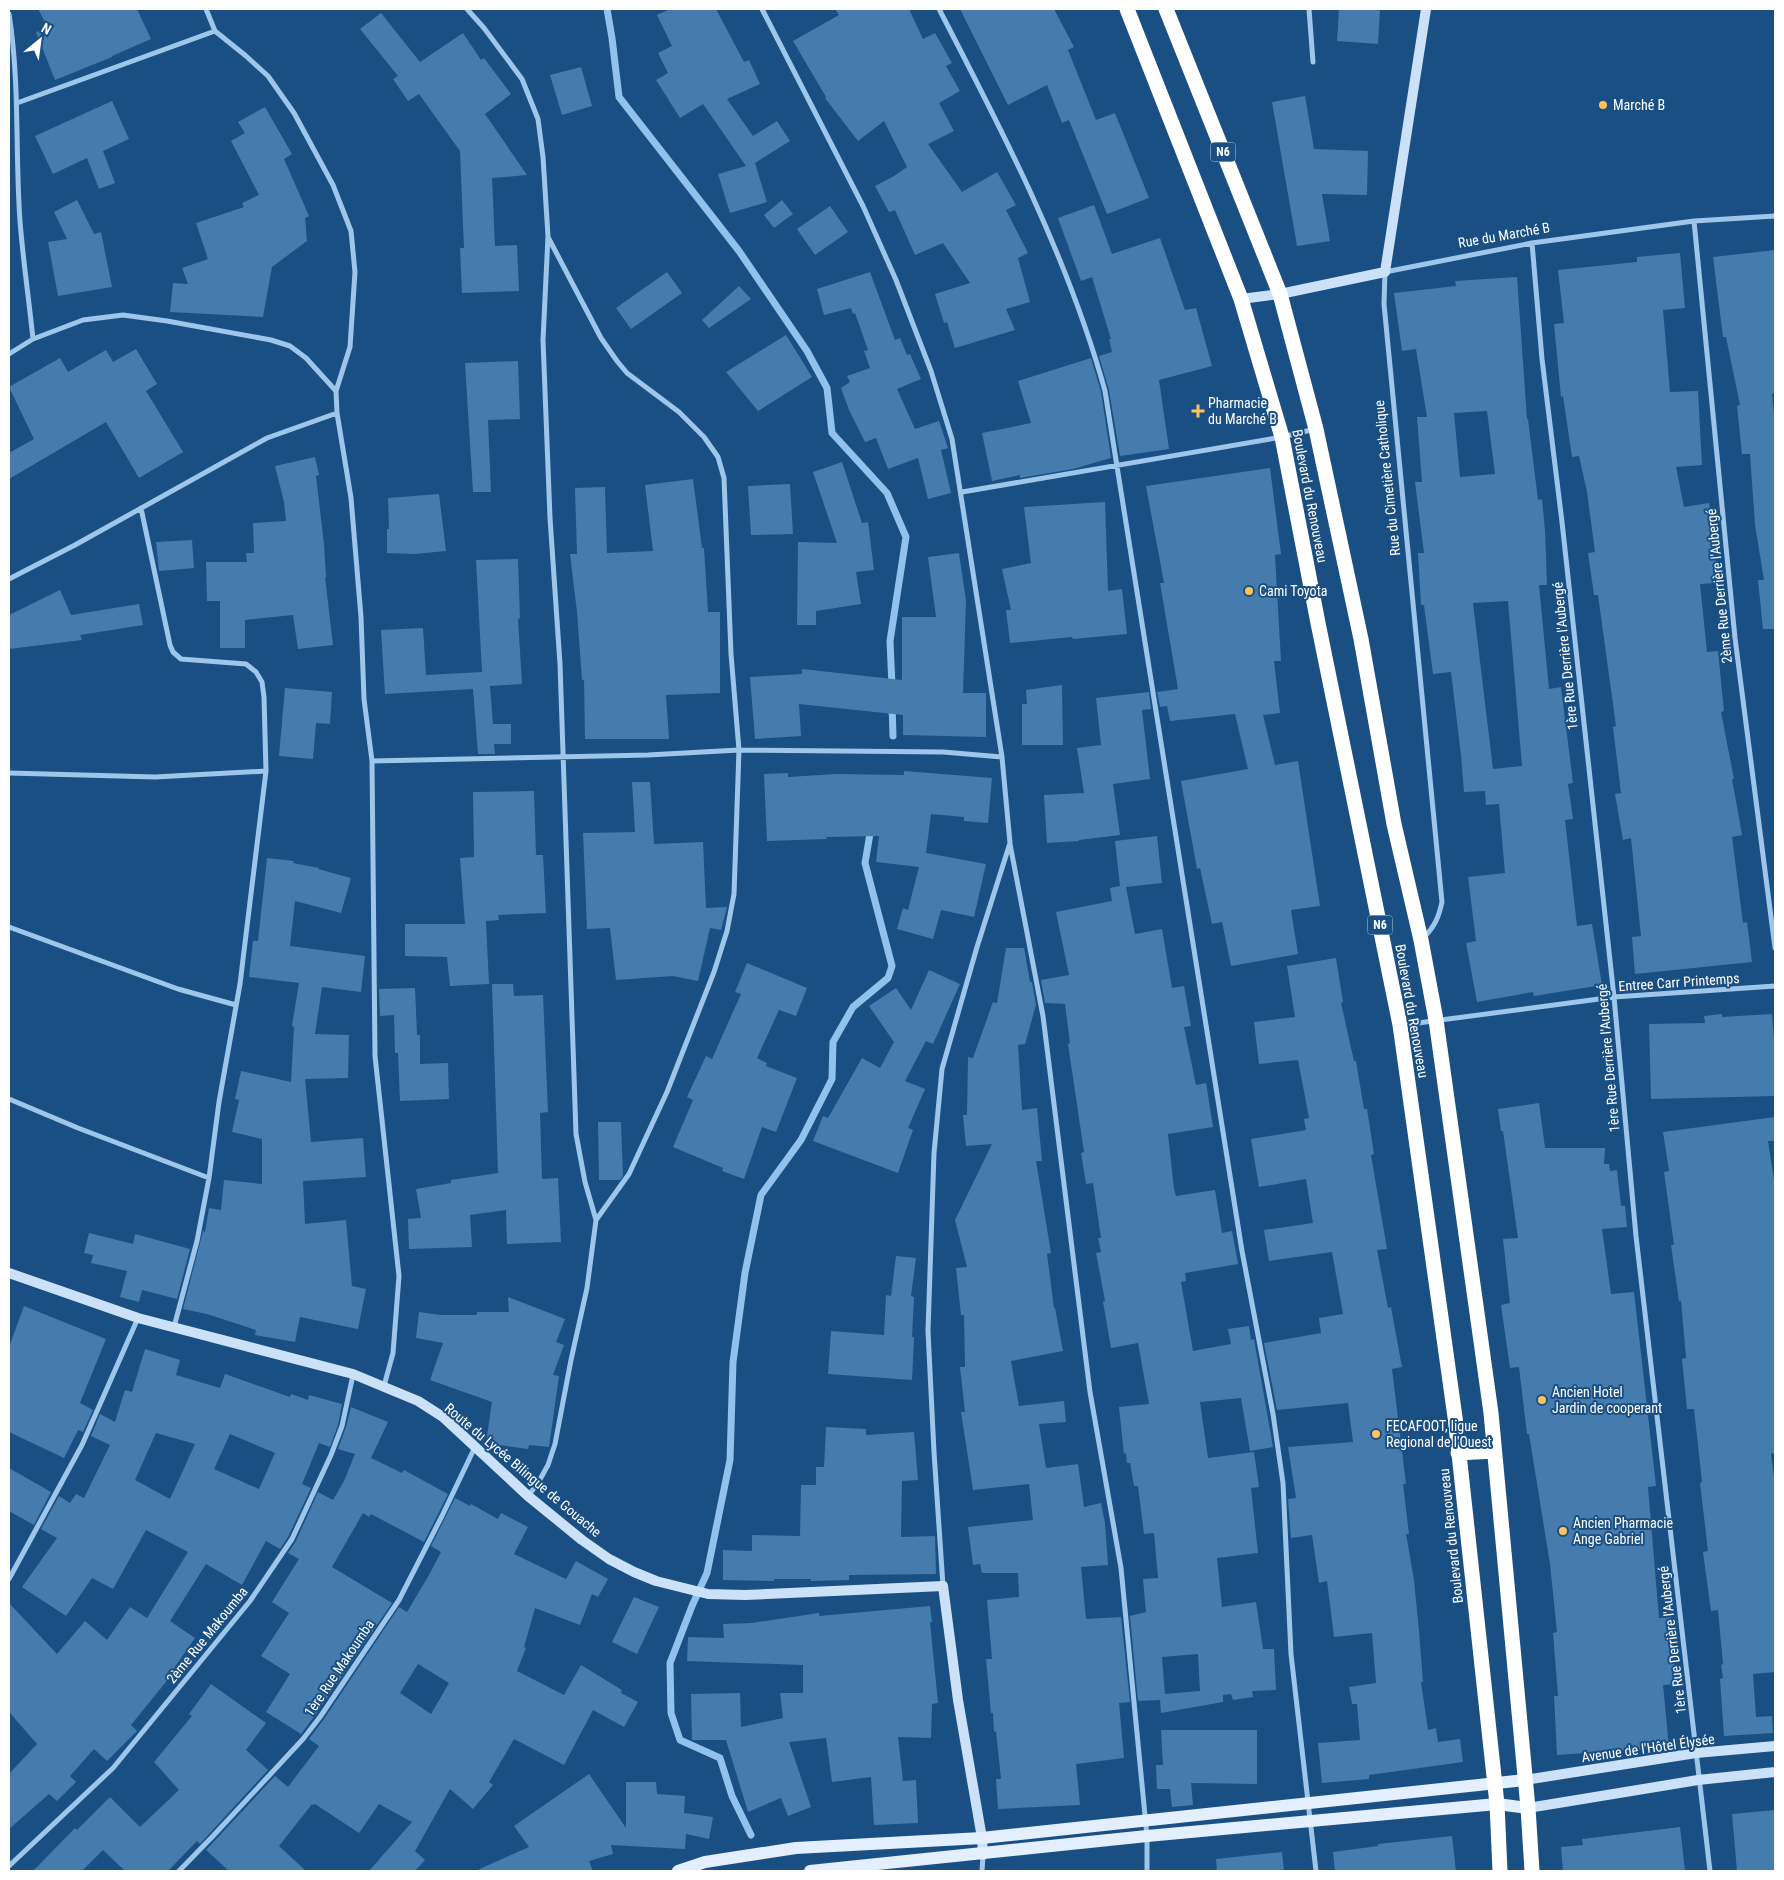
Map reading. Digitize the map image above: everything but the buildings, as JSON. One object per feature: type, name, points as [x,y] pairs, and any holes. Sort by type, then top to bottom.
[{"type":"highway","name":"Boulevard du Renouveau","points":[[1127,9],[1241,299],[1282,437],[1400,1025],[1455,1417],[1494,1783],[1498,1804],[1500,1871]]},
{"type":"highway","name":"N6","points":[[1166,9],[1280,294]]},
{"type":"highway","name":"Boulevard du Renouveau","points":[[1280,294],[1316,428],[1361,639],[1394,824],[1421,940],[1436,1020],[1491,1413],[1528,1808],[1532,1871]]},
{"type":"highway","points":[[1458,1453],[1494,1451]]},
{"type":"main road","points":[[678,1871],[705,1862],[796,1848],[982,1838],[1525,1780]]},
{"type":"main road","points":[[810,1871],[1147,1836],[1498,1804],[1528,1808]]},
{"type":"street","points":[[206,9],[215,30],[268,76],[294,113],[333,185],[351,231],[355,272],[350,347],[336,391],[337,413],[351,498],[361,617],[364,699],[372,761],[375,1056],[398,1276],[393,1353],[384,1386]]},
{"type":"street","points":[[467,9],[484,28],[522,80],[538,120],[543,157],[548,236],[543,340],[563,755],[576,1134],[585,1182],[596,1220],[587,1288],[570,1360],[555,1444],[548,1465],[528,1496]]},
{"type":"street","points":[[762,9],[862,206],[896,280],[931,371],[952,439],[962,492],[1002,757],[1010,844],[1043,1016],[1090,1392],[1121,1568],[1147,1836],[1147,1871]]},
{"type":"street","points":[[939,9],[1034,198],[1094,351],[1101,375],[1114,440],[1116,465],[1242,1251],[1281,1466],[1291,1654],[1312,1821],[1316,1871]]},
{"type":"street","points":[[1309,9],[1313,62]]},
{"type":"street","name":"Rue du Cimetière Catholique","points":[[1421,940],[1430,931],[1438,918],[1442,902],[1384,304],[1385,272],[1426,9]]},
{"type":"street","points":[[9,14],[18,103],[20,220],[33,339]]},
{"type":"street","points":[[18,103],[215,30]]},
{"type":"street","name":"Rue du Marché B","points":[[1241,299],[1280,294],[1532,243],[1694,222],[1775,216]]},
{"type":"street","name":"2ème Rue Derrière l'Aubergé","points":[[1694,222],[1735,638],[1775,948]]},
{"type":"street","points":[[548,236],[601,338],[617,362],[627,374],[679,412],[704,437],[718,457],[724,478],[730,654],[739,750],[734,894],[727,931],[714,972],[658,1110],[629,1174],[596,1220]]},
{"type":"street","name":"1ère Rue Derrière l'Aubergé","points":[[1532,243],[1542,359],[1614,998],[1636,1236],[1710,1871]]},
{"type":"street","points":[[9,354],[33,339],[83,320],[123,315],[270,340],[290,346],[306,358],[336,391]]},
{"type":"street","points":[[9,579],[267,438],[337,413]]},
{"type":"street","points":[[962,492],[1282,437],[1316,428]]},
{"type":"street","points":[[141,508],[173,652],[181,658],[246,664],[256,672],[262,682],[264,698],[266,771],[236,1005],[219,1102],[209,1178],[197,1241],[174,1327]]},
{"type":"street","points":[[372,761],[563,755],[648,755],[739,750],[943,752],[1002,757]]},
{"type":"street","points":[[9,773],[156,777],[266,771]]},
{"type":"street","points":[[982,1871],[982,1838],[958,1700],[943,1586],[928,1331],[934,1153],[942,1069],[977,947],[1010,844]]},
{"type":"street","points":[[9,927],[178,989],[236,1005]]},
{"type":"street","name":"Entree Carr Printemps","points":[[1400,1025],[1614,998],[1775,986]]},
{"type":"street","points":[[9,1100],[209,1178]]},
{"type":"street","name":"Route du Lycée Bilingue de Gouache","points":[[9,1272],[138,1318],[353,1374],[418,1401],[443,1417],[528,1496],[609,1559],[634,1572],[708,1594],[745,1595],[943,1586]]},
{"type":"street","points":[[9,1579],[82,1445],[138,1318]]},
{"type":"street","name":"2ème Rue Makoumba","points":[[9,1866],[113,1768],[250,1601],[292,1539],[331,1455],[342,1426],[353,1374]]},
{"type":"street","name":"1ère Rue Makoumba","points":[[179,1871],[296,1746],[320,1717],[399,1600],[475,1447]]},
{"type":"street","name":"Avenue de l'Hôtel Élysée","points":[[1525,1780],[1696,1753],[1775,1746]]},
{"type":"street","points":[[1528,1808],[1698,1780],[1775,1772]]},
{"type":"waterway","points":[[607,9],[619,97],[739,251],[807,351],[827,388],[832,433],[887,493],[906,537],[890,641],[892,686]]},
{"type":"waterway","points":[[892,704],[893,736]]},
{"type":"waterway","points":[[751,1835],[732,1796],[720,1758],[680,1740],[671,1713],[670,1663],[707,1573],[730,1460],[733,1362],[745,1273],[761,1195],[801,1140],[832,1079],[833,1042],[853,1007],[888,978],[892,966],[865,863],[871,828]]},
{"type":"place","name":"Marché B","points":[[1603,105]]},
{"type":"place","name":"Pharmacie du Marché B","points":[[1198,411]]},
{"type":"place","name":"Cami Toyota","points":[[1249,591]]},
{"type":"place","name":"Ancien Hotel Jardin de cooperant","points":[[1542,1400]]},
{"type":"place","name":"FECAFOOT, ligue Regional de l'Ouest","points":[[1376,1434]]},
{"type":"place","name":"Ancien Pharmacie Ange Gabriel","points":[[1563,1531]]}]
